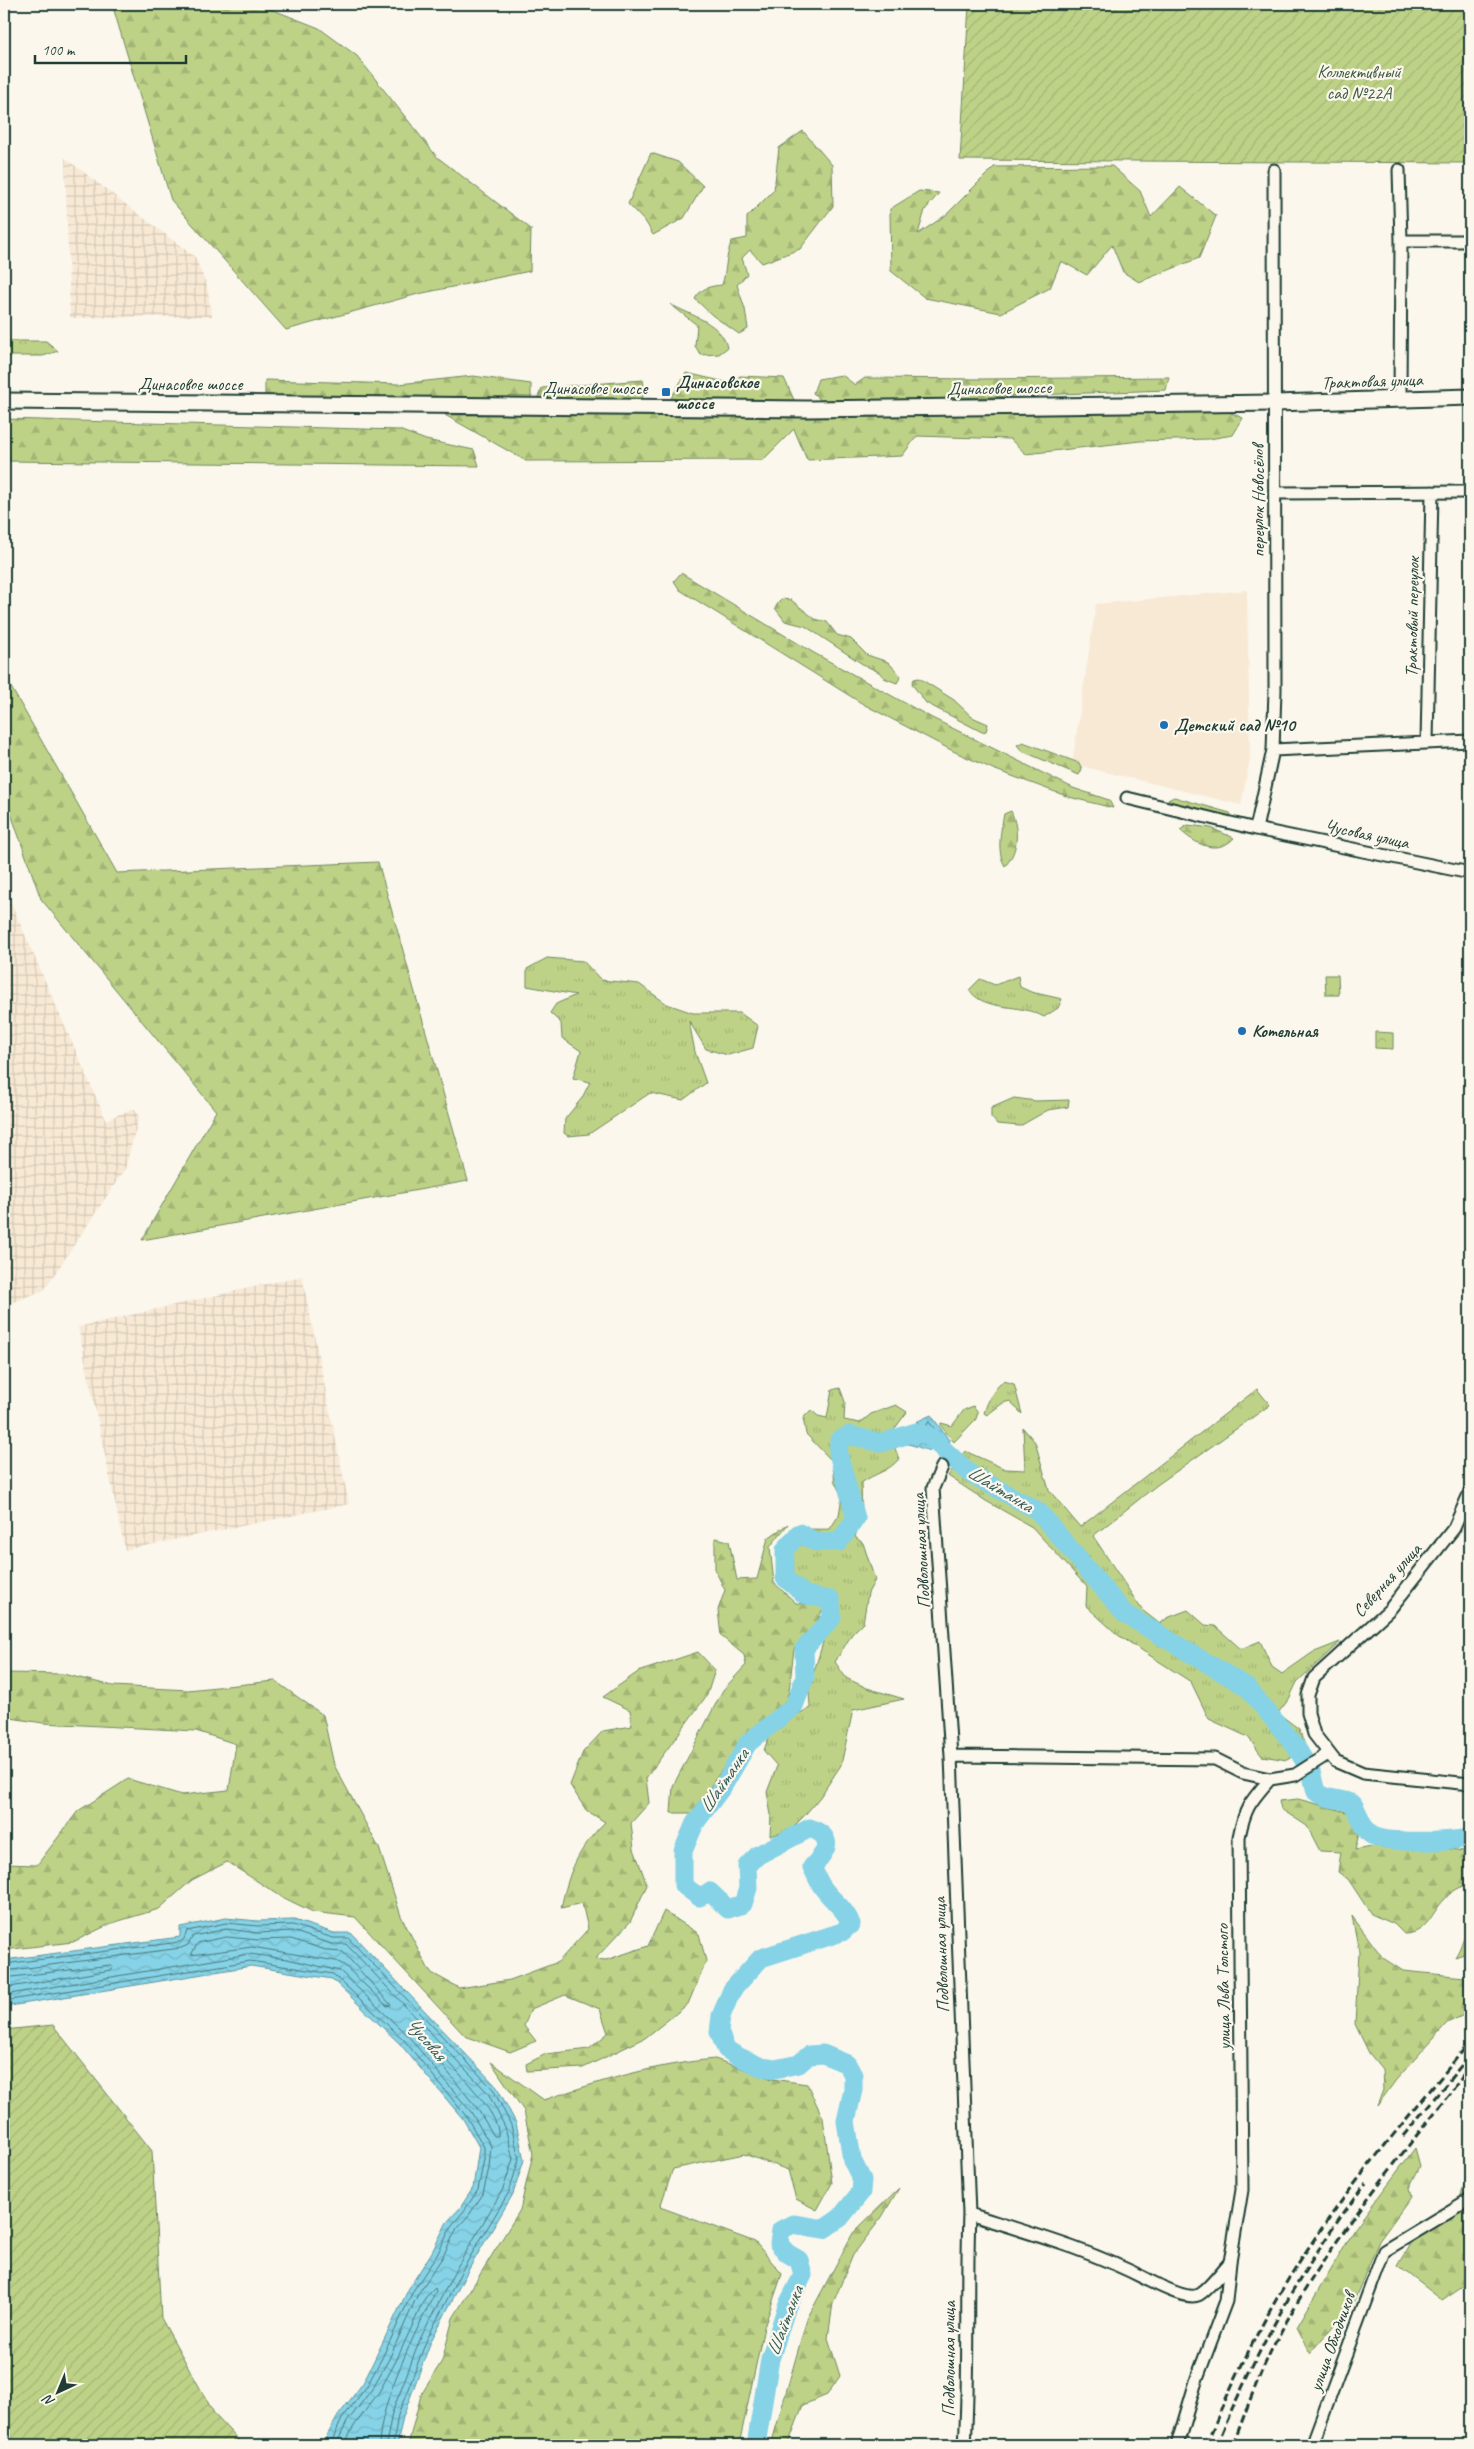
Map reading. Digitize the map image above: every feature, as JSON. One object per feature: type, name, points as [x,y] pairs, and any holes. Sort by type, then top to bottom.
[{"type":"street","name":"переулок Новосёлов","points":[[1256,829],[1273,750],[1276,493],[1274,170]]},
{"type":"street","points":[[1400,170],[1400,398]]},
{"type":"street","points":[[1401,242],[1470,241]]},
{"type":"street","name":"Трактовая улица","points":[[1275,403],[1400,398],[1470,398]]},
{"type":"street","name":"Динасовое шоссе","points":[[4,401],[808,409],[1275,403]]},
{"type":"street","name":"Трактовый переулок","points":[[1427,743],[1432,492]]},
{"type":"street","points":[[1276,493],[1470,492]]},
{"type":"street","points":[[1273,750],[1470,741]]},
{"type":"street","name":"Чусовая улица","points":[[1127,798],[1256,829],[1470,873]]},
{"type":"street","name":"Подволошная улица","points":[[942,1466],[933,1488],[951,1756],[969,2214],[966,2275],[968,2394],[965,2445]]},
{"type":"street","name":"Северная улица","points":[[1328,1754],[1314,1734],[1308,1713],[1308,1695],[1314,1678],[1390,1609],[1454,1528],[1470,1492]]},
{"type":"street","points":[[951,1756],[1215,1759],[1242,1773],[1270,1779],[1285,1778],[1302,1771],[1328,1754],[1335,1761],[1363,1772],[1470,1783]]},
{"type":"street","name":"улица Льва Толстого","points":[[1177,2445],[1197,2378],[1226,2301],[1230,2262],[1242,2190],[1239,1837],[1243,1815],[1249,1803],[1270,1779]]},
{"type":"street","name":"улица Обходчиков","points":[[1312,2445],[1384,2251],[1470,2199]]},
{"type":"street","points":[[969,2214],[1071,2246],[1127,2269],[1168,2290],[1194,2295],[1198,2295],[1205,2289],[1230,2262]]},
{"type":"shaded area","points":[[65,158],[195,257],[207,286],[212,316],[70,318]]},
{"type":"shaded area","name":"Детский сад №10","points":[[1247,590],[1250,759],[1241,805],[1072,764],[1096,604]]},
{"type":"shaded area","points":[[4,887],[106,1120],[134,1108],[139,1117],[125,1169],[44,1290],[4,1306]]},
{"type":"shaded area","points":[[302,1276],[349,1504],[125,1550],[78,1327]]},
{"type":"green space","points":[[112,4],[258,4],[319,28],[357,56],[437,157],[531,229],[530,271],[418,294],[286,330],[171,200]]},
{"type":"green space","name":"Коллективный сад №22А","points":[[969,4],[1470,4],[1470,163],[960,160]]},
{"type":"green space","points":[[803,131],[832,165],[833,206],[800,249],[762,263],[750,250],[742,258],[747,274],[737,285],[745,309],[748,329],[739,334],[712,315],[695,299],[706,288],[722,285],[732,241],[747,238],[747,217],[774,190],[779,148]]},
{"type":"green space","points":[[651,153],[678,162],[703,186],[684,218],[653,235],[647,224],[628,204]]},
{"type":"green space","points":[[1112,166],[1140,191],[1151,217],[1180,187],[1216,216],[1199,258],[1139,282],[1123,272],[1112,245],[1087,275],[1061,261],[1050,288],[1001,313],[925,298],[891,271],[890,209],[919,191],[939,193],[925,210],[918,234],[946,215],[994,167]]},
{"type":"green space","points":[[670,304],[712,326],[724,339],[727,348],[719,354],[701,355],[695,346],[697,325]]},
{"type":"green space","points":[[4,341],[46,341],[58,351],[43,356],[4,356]]},
{"type":"green space","points":[[686,373],[730,383],[740,376],[784,378],[795,402],[704,401],[671,398]]},
{"type":"green space","points":[[842,375],[855,385],[865,378],[1169,377],[1166,390],[824,403],[813,393],[818,379]]},
{"type":"green space","points":[[473,376],[531,384],[531,398],[265,396],[265,380],[399,384]]},
{"type":"green space","points":[[643,380],[645,391],[641,401],[537,399],[542,388]]},
{"type":"green space","points":[[1224,410],[1243,418],[1233,435],[1209,439],[1140,441],[1026,454],[1010,439],[917,436],[902,456],[807,460],[794,429],[763,460],[526,461],[445,415]]},
{"type":"green space","points":[[4,419],[399,430],[426,440],[474,450],[479,466],[4,461]]},
{"type":"green space","points":[[681,573],[814,653],[932,718],[1073,788],[1109,800],[1113,808],[1069,797],[993,769],[955,752],[863,704],[680,590],[674,581]]},
{"type":"green space","points":[[781,599],[791,600],[815,619],[827,622],[837,635],[851,639],[867,655],[888,662],[901,676],[897,683],[884,678],[879,672],[864,665],[805,626],[785,621],[775,608]]},
{"type":"green space","points":[[4,675],[117,873],[378,862],[468,1181],[142,1240],[216,1111],[41,899],[4,794]]},
{"type":"green space","points":[[919,678],[954,700],[972,717],[988,724],[986,731],[982,732],[926,703],[912,684],[914,679]]},
{"type":"green space","points":[[1023,742],[1079,763],[1082,769],[1079,775],[1022,751],[1017,745]]},
{"type":"green space","points":[[1174,797],[1230,813],[1233,818],[1168,805],[1166,801]]},
{"type":"green space","points":[[1011,811],[1014,818],[1016,840],[1013,854],[1005,866],[1000,847],[1001,834],[1004,814]]},
{"type":"green space","points":[[1188,825],[1211,828],[1234,838],[1220,846],[1206,846],[1192,840],[1180,830]]},
{"type":"green space","points":[[547,958],[583,961],[601,980],[639,984],[667,1004],[693,1013],[740,1013],[758,1026],[753,1048],[728,1055],[706,1049],[689,1021],[695,1052],[706,1083],[683,1100],[650,1093],[589,1134],[568,1136],[564,1133],[565,1119],[582,1098],[590,1082],[573,1078],[581,1051],[562,1038],[561,1023],[550,1013],[556,1004],[576,995],[527,986],[527,969]]},
{"type":"green space","points":[[1325,975],[1338,975],[1339,995],[1326,995]]},
{"type":"green space","points":[[1018,976],[1020,987],[1031,992],[1062,999],[1058,1008],[1044,1017],[1028,1010],[988,1003],[975,996],[969,990],[980,979],[995,985]]},
{"type":"green space","points":[[1375,1032],[1393,1033],[1393,1049],[1375,1048]]},
{"type":"green space","points":[[1014,1098],[1036,1101],[1069,1100],[1068,1107],[1048,1110],[1020,1126],[997,1124],[991,1117],[991,1108]]},
{"type":"green space","points":[[1004,1381],[1014,1384],[1022,1414],[1010,1401],[1003,1403],[987,1415],[984,1413],[989,1399],[997,1387]]},
{"type":"green space","points":[[840,1388],[845,1402],[844,1420],[860,1423],[871,1414],[896,1405],[907,1412],[890,1435],[899,1459],[886,1470],[861,1483],[862,1516],[855,1537],[863,1543],[875,1580],[868,1593],[863,1623],[852,1634],[835,1662],[846,1678],[867,1688],[904,1699],[853,1710],[841,1765],[820,1797],[790,1830],[770,1836],[771,1815],[767,1792],[777,1766],[764,1751],[771,1735],[781,1724],[810,1708],[809,1688],[825,1634],[827,1614],[825,1604],[802,1601],[795,1598],[786,1588],[780,1576],[780,1555],[783,1542],[789,1535],[800,1530],[830,1529],[839,1515],[842,1497],[835,1482],[832,1461],[806,1434],[803,1418],[811,1410],[818,1416],[827,1418],[832,1390]]},
{"type":"green space","points":[[1257,1389],[1270,1405],[1157,1485],[1093,1536],[1142,1610],[1160,1624],[1167,1618],[1188,1610],[1205,1625],[1215,1626],[1241,1649],[1260,1641],[1272,1667],[1282,1674],[1312,1653],[1340,1642],[1297,1682],[1289,1699],[1278,1713],[1299,1729],[1306,1748],[1287,1760],[1262,1756],[1248,1737],[1209,1719],[1191,1682],[1118,1635],[1086,1606],[1087,1587],[1032,1527],[986,1501],[948,1476],[965,1451],[1005,1469],[1025,1470],[1023,1428],[1035,1442],[1049,1490],[1080,1527]]},
{"type":"green space","points":[[973,1406],[978,1412],[976,1419],[954,1442],[941,1426],[941,1423],[952,1426],[964,1410]]},
{"type":"green space","points":[[788,1524],[770,1547],[774,1583],[796,1603],[824,1606],[814,1629],[794,1649],[788,1699],[746,1735],[692,1813],[671,1813],[673,1786],[723,1690],[746,1665],[744,1655],[721,1636],[718,1610],[725,1590],[715,1570],[715,1538],[729,1541],[737,1580],[757,1579],[768,1538]]},
{"type":"green space","points":[[698,1652],[715,1670],[707,1695],[646,1778],[649,1803],[631,1823],[634,1849],[647,1885],[630,1922],[595,1959],[606,1960],[648,1946],[664,1911],[699,1934],[706,1961],[688,2004],[645,2038],[583,2068],[527,2071],[526,2064],[546,2054],[589,2049],[608,2033],[600,2009],[565,1995],[531,2009],[524,2026],[536,2041],[510,2052],[465,2036],[355,1917],[313,1912],[282,1897],[227,1862],[192,1880],[159,1909],[112,1923],[73,1942],[4,1950],[4,1864],[37,1865],[78,1811],[128,1779],[182,1795],[229,1790],[236,1744],[196,1731],[43,1723],[4,1717],[4,1673],[63,1674],[113,1686],[188,1690],[275,1681],[323,1715],[334,1765],[379,1848],[401,1916],[430,1972],[459,1988],[510,1980],[558,1962],[588,1929],[582,1903],[561,1908],[567,1883],[581,1851],[605,1822],[586,1810],[570,1785],[583,1752],[603,1731],[632,1726],[630,1710],[603,1697],[638,1672]]},
{"type":"green space","points":[[1298,1799],[1350,1813],[1361,1825],[1355,1850],[1381,1845],[1409,1848],[1423,1845],[1470,1852],[1470,1883],[1450,1894],[1439,1905],[1428,1922],[1418,1931],[1404,1934],[1394,1924],[1371,1914],[1348,1879],[1338,1872],[1341,1852],[1320,1851],[1307,1826],[1281,1809],[1279,1801]]},
{"type":"green space","points":[[1352,1916],[1383,1958],[1403,1971],[1470,1976],[1470,2012],[1447,2023],[1396,2080],[1377,2106],[1383,2090],[1382,2069],[1369,2053],[1355,2024],[1359,1951]]},
{"type":"green space","points":[[1470,1926],[1470,1952],[1455,1957],[1466,1933]]},
{"type":"green space","points":[[53,2025],[152,2151],[161,2318],[215,2415],[243,2445],[4,2445],[4,2030]]},
{"type":"green space","points":[[715,2059],[772,2079],[807,2084],[823,2118],[832,2183],[817,2210],[796,2199],[788,2170],[744,2154],[673,2169],[660,2207],[755,2242],[782,2274],[764,2327],[739,2445],[408,2445],[421,2395],[442,2361],[453,2318],[520,2210],[533,2154],[524,2111],[491,2062],[544,2100],[628,2074],[693,2061]]},
{"type":"green space","points":[[1415,2148],[1420,2166],[1409,2188],[1411,2197],[1379,2241],[1353,2303],[1310,2353],[1297,2327],[1355,2228]]},
{"type":"green space","points":[[1470,2162],[1470,2199],[1458,2206]]},
{"type":"green space","points":[[899,2188],[882,2217],[853,2255],[833,2303],[828,2338],[840,2376],[827,2395],[803,2405],[788,2445],[771,2445],[807,2319],[853,2233]]},
{"type":"green space","points":[[1470,2206],[1470,2281],[1442,2300],[1398,2266],[1420,2229]]},
{"type":"water","points":[[931,1415],[949,1440],[952,1451],[946,1457],[939,1451],[889,1441],[911,1430],[912,1427],[922,1425],[916,1422]]},
{"type":"water","name":"Чусовая","points":[[226,1918],[258,1921],[294,1920],[334,1933],[351,1933],[497,2087],[516,2123],[524,2160],[513,2194],[466,2274],[431,2341],[403,2417],[397,2445],[326,2445],[324,2441],[338,2416],[363,2383],[409,2288],[432,2252],[447,2222],[460,2208],[473,2188],[479,2147],[463,2119],[400,2044],[332,1979],[251,1966],[4,2007],[4,1960],[180,1937],[180,1927]]},
{"type":"waterway","name":"Шайтанка","points":[[756,2445],[770,2359],[787,2306],[803,2275],[799,2260],[787,2253],[779,2244],[781,2230],[793,2224],[824,2229],[840,2218],[861,2192],[862,2180],[852,2160],[846,2121],[853,2090],[853,2075],[847,2064],[823,2054],[809,2055],[799,2064],[775,2069],[761,2067],[726,2049],[719,2032],[721,2016],[732,1990],[761,1958],[842,1932],[851,1924],[842,1908],[821,1885],[812,1867],[822,1856],[826,1841],[823,1836],[810,1828],[758,1855],[747,1866],[748,1888],[743,1904],[728,1909],[710,1892],[699,1897],[683,1885],[683,1851],[695,1823],[723,1786],[748,1743],[794,1706],[805,1677],[804,1649],[832,1618],[831,1600],[805,1595],[785,1578],[785,1550],[799,1533],[816,1542],[839,1542],[856,1518],[838,1453],[839,1440],[849,1435],[881,1443],[916,1432],[929,1436],[969,1473],[1038,1511],[1125,1614],[1247,1687],[1296,1747],[1311,1772],[1316,1792],[1325,1797],[1353,1804],[1370,1834],[1389,1840],[1403,1841],[1470,1838]]},
{"type":"railway","points":[[1206,2445],[1253,2342],[1295,2268],[1368,2166],[1470,2042]]},
{"type":"railway","points":[[1403,2136],[1470,2055]]},
{"type":"railway","points":[[1233,2445],[1269,2355],[1317,2270],[1366,2201],[1470,2067]]},
{"type":"railway","points":[[1217,2445],[1264,2342],[1282,2309],[1343,2213],[1366,2183]]},
{"type":"place","name":"Динасовское шоссе","points":[[666,392]]},
{"type":"place","name":"Детский сад №10","points":[[1164,725]]},
{"type":"place","name":"Котельная","points":[[1242,1031]]}]
